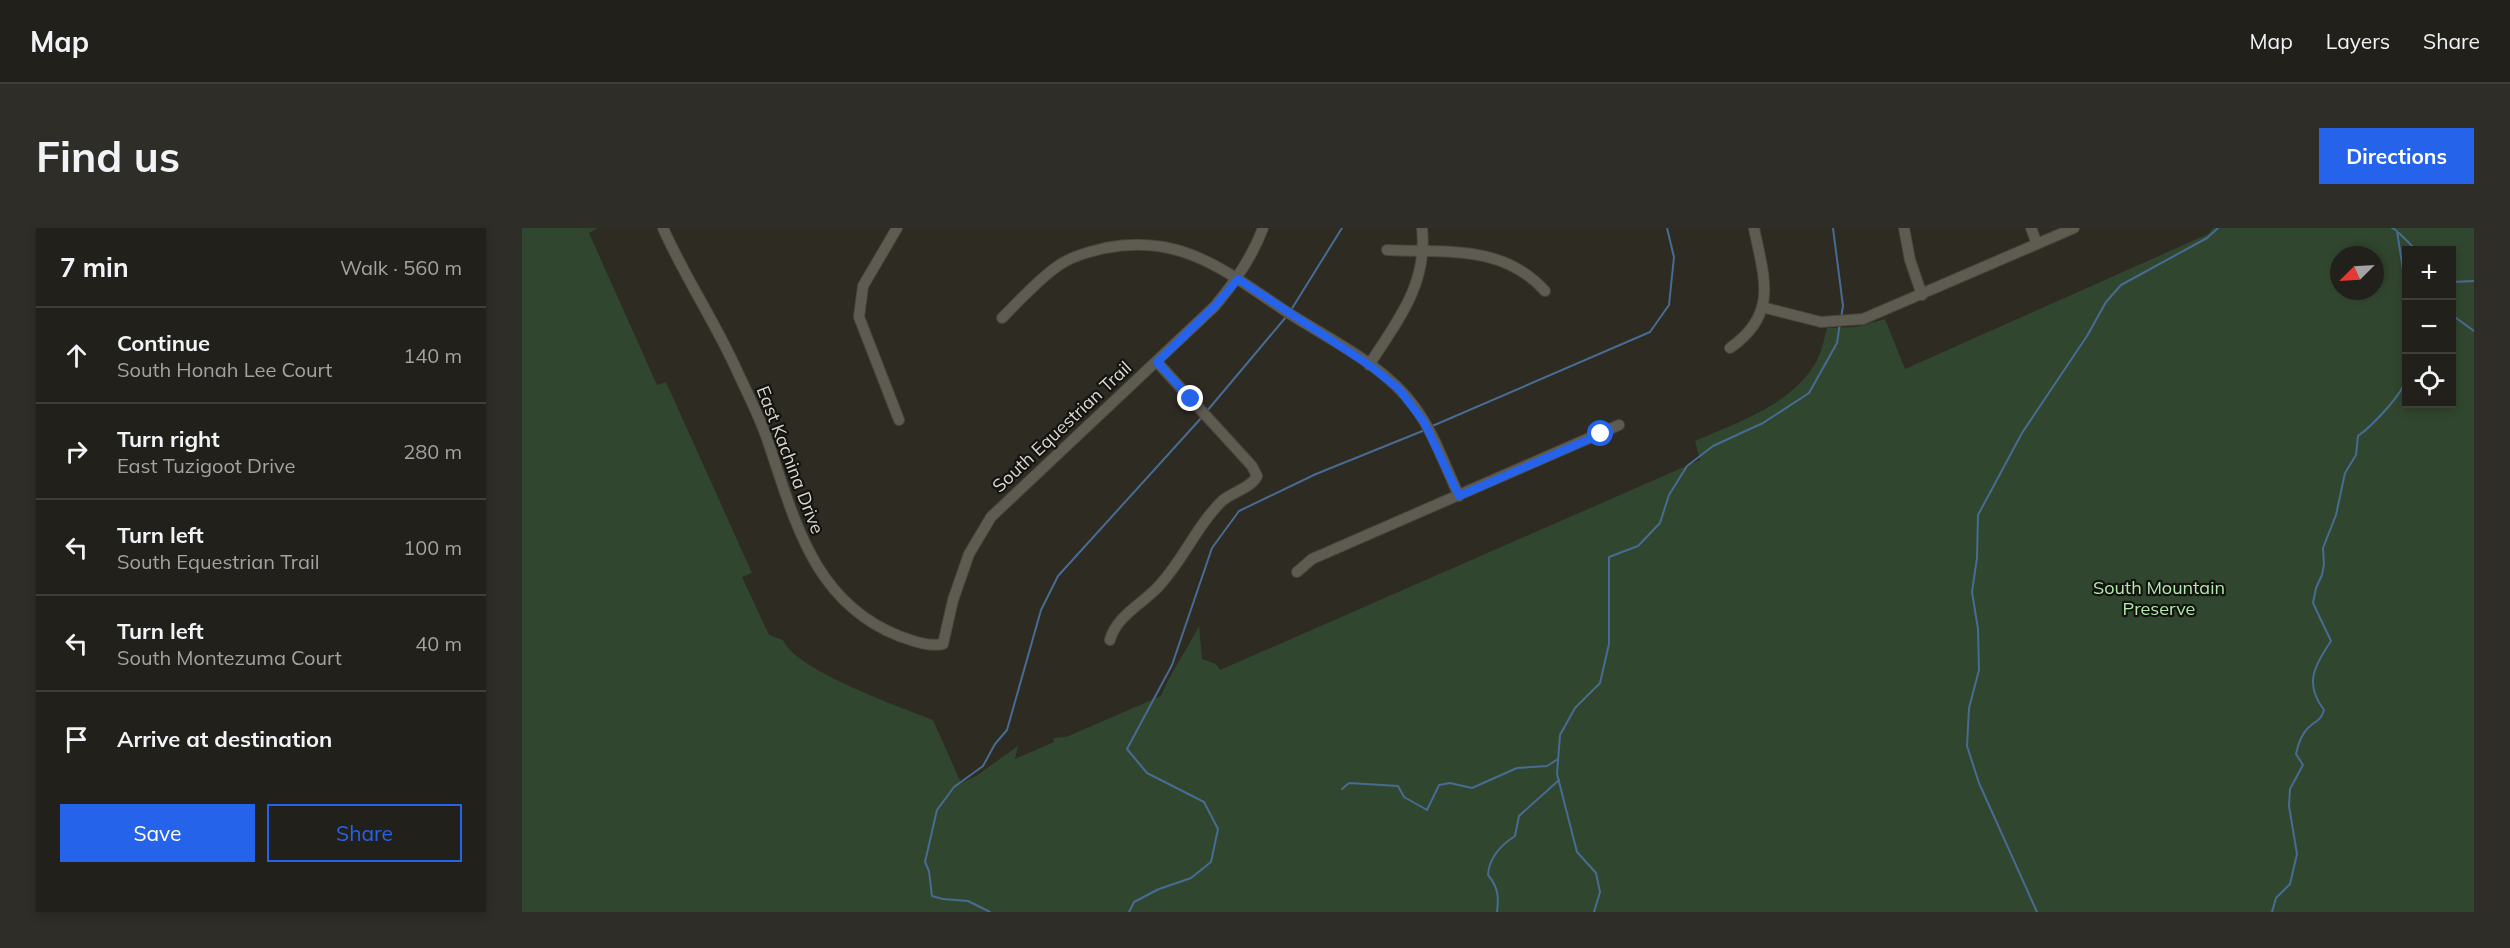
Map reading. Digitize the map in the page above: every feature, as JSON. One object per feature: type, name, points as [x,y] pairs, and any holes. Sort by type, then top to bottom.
[{"type":"street","points":[[897,228],[863,286],[859,317],[899,420]]},
{"type":"street","name":"South Equestrian Trail","points":[[943,644],[953,600],[969,554],[991,517],[1215,306],[1238,279],[1263,228]]},
{"type":"street","points":[[1369,365],[1409,304],[1422,264],[1422,228]]},
{"type":"street","points":[[1730,348],[1744,338],[1756,322],[1766,294],[1754,228]]},
{"type":"street","points":[[1904,228],[1910,260],[1922,296]]},
{"type":"street","points":[[2031,228],[2037,244]]},
{"type":"street","points":[[1762,308],[1791,316],[1849,322],[1875,315],[1922,296],[2074,228]]},
{"type":"street","name":"East Kachina Drive","points":[[665,229],[677,257],[716,326],[751,400],[765,432],[801,537],[815,565],[831,586],[852,607],[887,631],[931,646],[943,644]]},
{"type":"street","points":[[1002,318],[1031,288],[1057,267],[1087,252],[1124,245],[1162,245],[1199,257],[1238,279],[1369,365],[1399,389],[1431,434],[1459,496]]},
{"type":"street","points":[[1387,250],[1487,256],[1523,271],[1545,291]]},
{"type":"street","points":[[1110,640],[1117,624],[1167,576],[1212,512],[1224,499],[1256,479],[1256,472],[1252,466],[1157,362]]},
{"type":"street","points":[[1297,572],[1312,560],[1618,425]]},
{"type":"green space","name":"South Mountain Preserve","points":[[522,228],[598,228],[589,233],[657,385],[666,382],[752,573],[742,577],[769,635],[783,640],[792,652],[827,675],[874,697],[933,720],[961,783],[976,776],[1018,746],[1015,759],[1054,742],[1053,738],[1066,737],[1161,696],[1199,626],[1202,659],[1216,664],[1220,670],[1700,460],[1695,441],[1777,402],[1804,379],[1817,360],[1827,328],[1856,327],[1885,319],[1905,369],[2208,234],[2213,228],[2474,228],[2474,912],[522,912]]},
{"type":"waterway","points":[[1291,310],[1342,228]]},
{"type":"waterway","points":[[1430,427],[1650,332],[1669,305],[1674,257],[1667,228]]},
{"type":"waterway","points":[[1833,228],[1843,306],[1841,318]]},
{"type":"waterway","points":[[2037,912],[1979,783],[1967,746],[1969,708],[1979,670],[1978,629],[1972,592],[1977,558],[1978,515],[2022,433],[2087,336],[2106,302],[2121,285],[2207,238],[2218,228]]},
{"type":"waterway","points":[[2392,228],[2397,231],[2402,264]]},
{"type":"waterway","points":[[2399,233],[2412,246]]},
{"type":"waterway","points":[[2456,282],[2474,281]]},
{"type":"waterway","points":[[1207,411],[1286,317]]},
{"type":"waterway","points":[[2456,318],[2474,331]]},
{"type":"waterway","points":[[1594,912],[1600,892],[1596,873],[1577,852],[1557,774],[1560,735],[1575,708],[1600,683],[1609,644],[1609,557],[1638,546],[1660,523],[1669,495],[1687,466],[1713,446],[1763,423],[1809,393],[1837,343],[1840,323]]},
{"type":"waterway","points":[[2272,912],[2276,898],[2290,884],[2297,854],[2289,806],[2290,789],[2303,765],[2296,754],[2297,750],[2303,734],[2319,719],[2324,710],[2314,692],[2313,683],[2316,667],[2331,641],[2313,603],[2322,575],[2323,548],[2336,515],[2345,473],[2356,455],[2358,436],[2386,410],[2402,388]]},
{"type":"waterway","points":[[990,912],[968,901],[932,896],[929,871],[925,862],[937,810],[954,787],[983,766],[995,744],[1007,730],[1041,610],[1058,576],[1203,416]]},
{"type":"waterway","points":[[1129,912],[1134,902],[1159,889],[1191,878],[1211,862],[1218,829],[1204,802],[1147,773],[1127,749],[1172,665],[1212,548],[1239,511],[1316,474],[1425,430]]},
{"type":"waterway","points":[[1342,789],[1349,783],[1398,786],[1404,797],[1427,810],[1439,785],[1450,783],[1472,788],[1517,768],[1547,766],[1558,759]]},
{"type":"waterway","points":[[1497,912],[1497,892],[1488,875],[1493,858],[1515,836],[1519,816],[1559,780]]},
{"type":"route","points":[[1191,399],[1157,362],[1215,306],[1238,279],[1369,365],[1399,389],[1414,406],[1431,434],[1459,496],[1601,434]]}]
